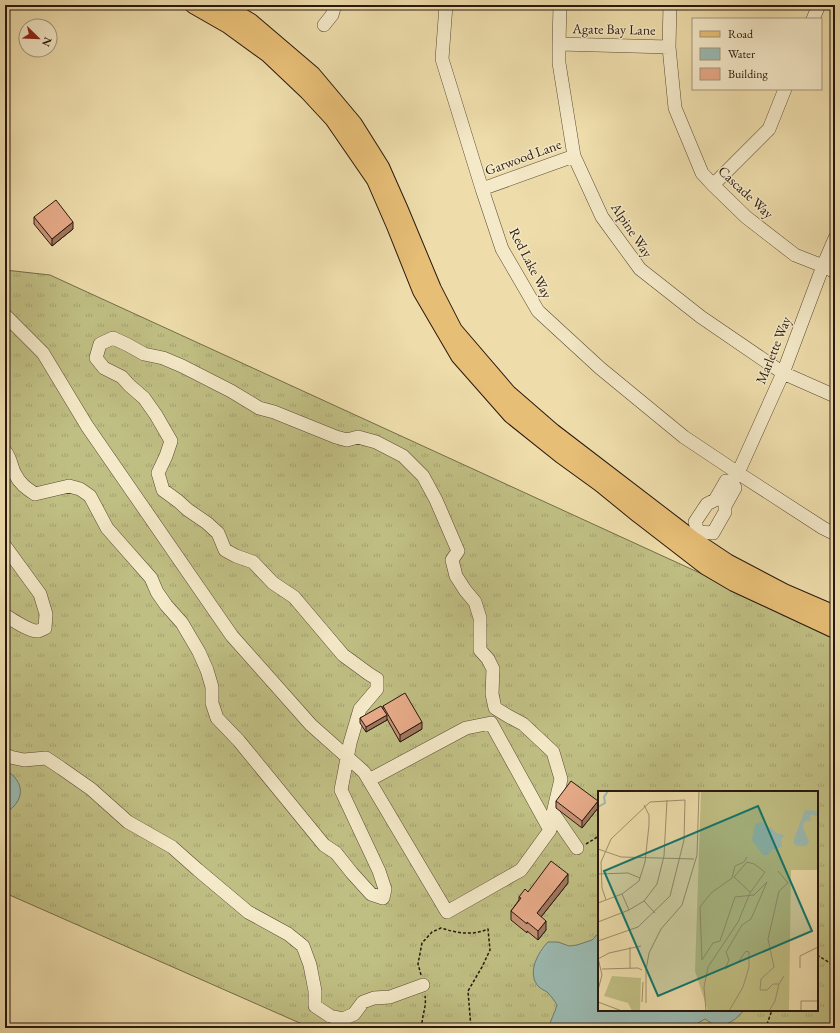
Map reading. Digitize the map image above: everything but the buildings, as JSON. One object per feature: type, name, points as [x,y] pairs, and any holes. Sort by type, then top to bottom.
[{"type":"main road","points":[[193,5],[228,25],[268,54],[308,92],[333,119],[375,180],[421,291],[455,350],[511,415],[560,455],[601,484],[639,514],[692,541],[727,562],[784,592],[835,614]]},
{"type":"main road","points":[[222,5],[251,22],[312,74],[354,124],[381,167],[433,289],[454,330],[508,393],[553,432],[692,541],[705,566],[734,583],[835,630]]},
{"type":"street","points":[[324,25],[332,15],[335,5]]},
{"type":"street","name":"Red Lake Way","points":[[446,5],[442,60],[502,248],[538,311],[600,368],[735,477],[835,534]]},
{"type":"street","name":"Alpine Way","points":[[560,5],[560,63],[574,156],[602,217],[640,269],[701,317],[782,373],[835,396]]},
{"type":"street","name":"Cascade Way","points":[[670,5],[669,46],[675,108],[702,173],[746,218],[796,255],[835,272]]},
{"type":"street","points":[[813,18],[819,5]]},
{"type":"street","name":"Agate Bay Lane","points":[[559,44],[669,46]]},
{"type":"street","points":[[713,185],[769,130],[785,90]]},
{"type":"street","name":"Garwood Lane","points":[[482,189],[574,156]]},
{"type":"street","name":"Marlette Way","points":[[720,503],[736,488],[735,477],[782,373],[835,238]]},
{"type":"street","points":[[5,315],[43,353],[87,426],[232,636],[311,725],[364,772],[447,912],[521,870],[550,830],[491,723],[466,728],[369,780]]},
{"type":"street","points":[[5,451],[8,454],[15,474],[24,487],[35,494],[70,486],[80,488],[90,496],[107,528],[151,578],[166,605],[182,623],[199,652],[207,670],[212,687],[212,703],[217,718],[239,741],[324,845],[336,853],[372,894],[383,898],[385,889],[379,871],[341,790],[350,743],[360,708],[377,689],[377,679],[343,655],[294,597],[273,583],[253,562],[225,550],[218,533],[207,522],[188,510],[163,490],[158,473],[171,441],[144,398],[122,377],[104,368],[96,358],[100,344],[113,338],[144,354],[163,358],[182,366],[231,391],[259,408],[274,412],[336,437],[347,440],[358,437],[376,442],[403,456],[423,476],[436,500],[458,551],[452,560],[456,576],[475,602],[480,618],[480,650],[488,659],[493,669],[492,694],[495,708],[523,724],[552,752],[561,779],[553,813],[577,848]]},
{"type":"street","points":[[720,503],[725,512],[713,533],[692,541],[695,522],[707,504],[720,503]]},
{"type":"street","points":[[5,546],[40,594],[46,614],[45,628],[38,631],[28,628],[5,615]]},
{"type":"street","points":[[5,754],[10,758],[24,760],[46,758],[91,789],[128,822],[172,847],[248,912],[288,934],[303,946],[310,965],[315,992],[315,1006],[330,1016],[343,1019],[354,1014],[363,1002],[374,998],[390,997],[423,985]]},
{"type":"path","points":[[577,848],[598,837]]},
{"type":"path","points":[[422,1028],[426,1001],[418,964],[422,943],[432,932],[441,928],[459,933],[481,932],[488,929],[490,950],[468,991],[471,1028]]},
{"type":"path","points":[[818,956],[835,966]]},
{"type":"path","points":[[764,1028],[766,1027],[772,1011]]},
{"type":"green space","points":[[5,270],[50,275],[835,635],[835,1028],[311,1028],[5,893]]},
{"type":"water","points":[[5,770],[17,780],[20,786],[20,792],[16,803],[5,813]]},
{"type":"water","points":[[598,934],[598,1011],[743,1011],[735,1019],[724,1025],[716,1025],[705,1019],[698,1023],[694,1028],[549,1028],[557,1005],[547,992],[539,987],[535,982],[533,970],[537,957],[548,942],[558,942],[569,946],[592,940]]}]
